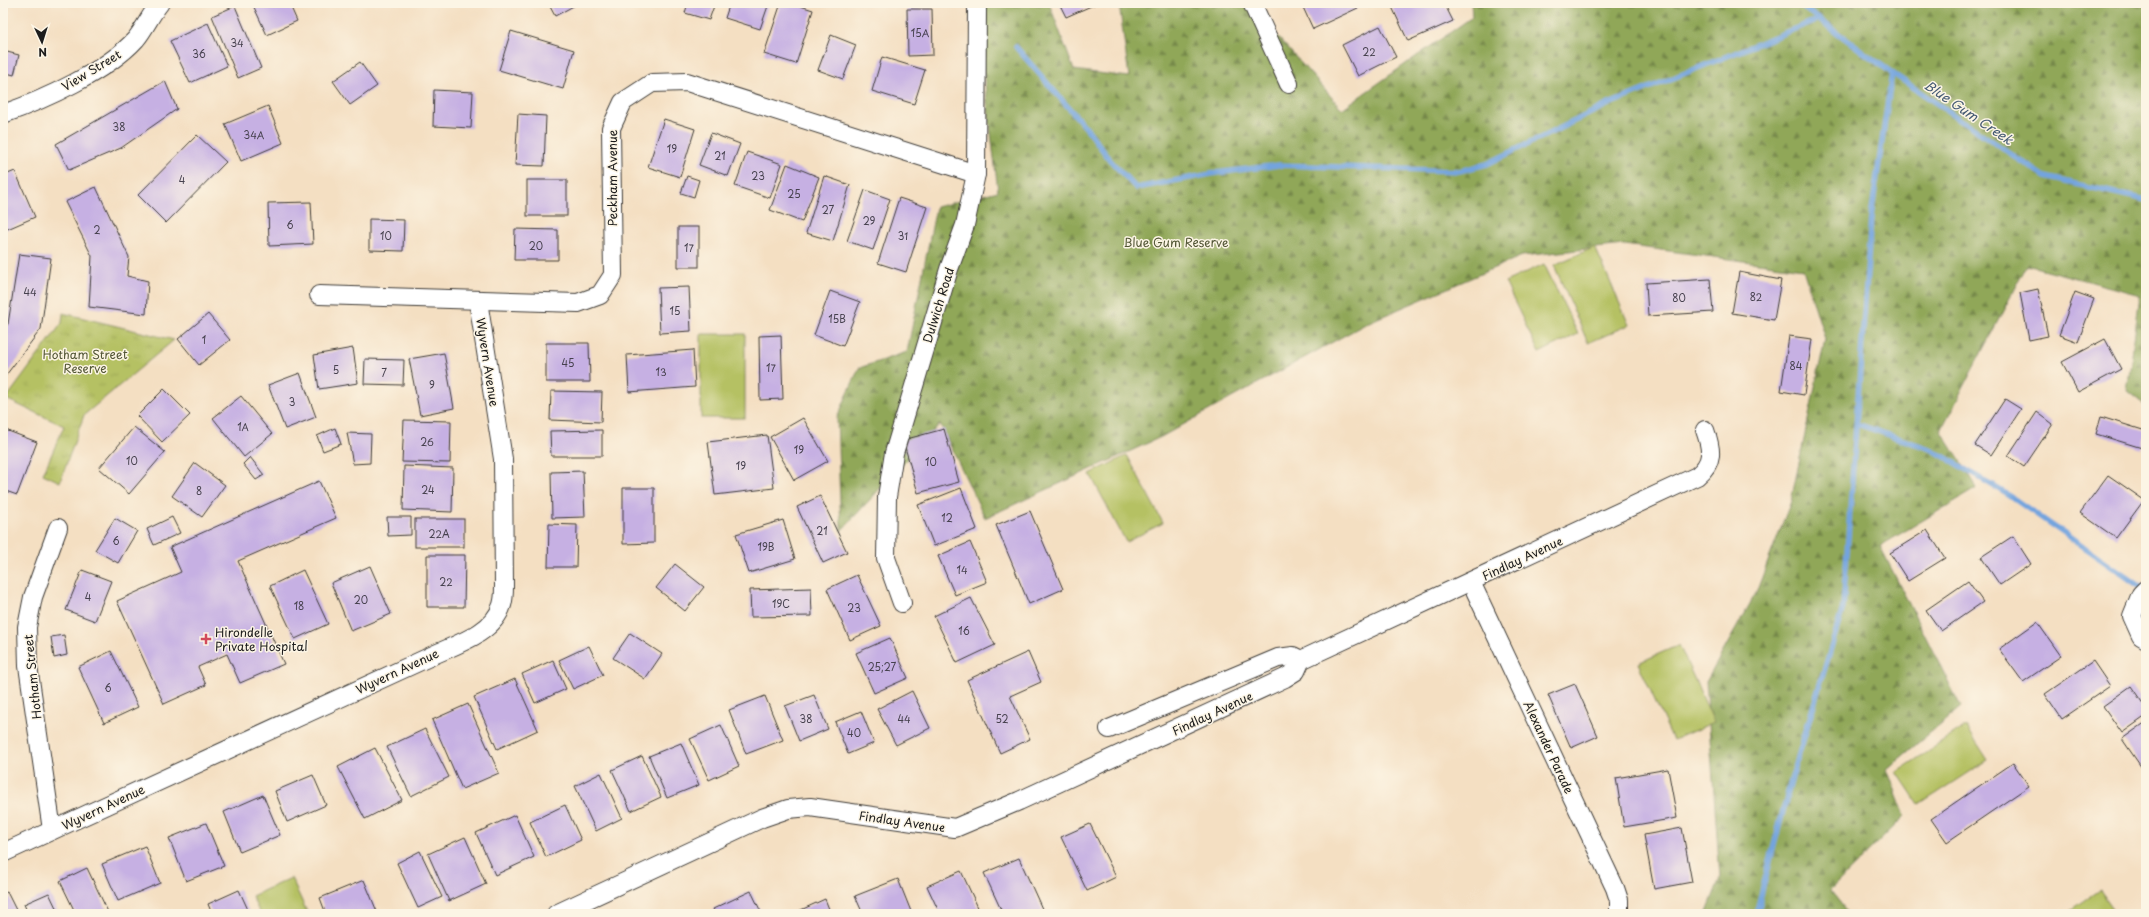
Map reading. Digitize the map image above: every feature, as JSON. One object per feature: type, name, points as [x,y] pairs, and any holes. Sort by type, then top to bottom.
[{"type":"street","name":"View Street","points":[[3,114],[76,82],[119,55],[137,38],[160,3]]},
{"type":"street","name":"Dulwich Road","points":[[902,604],[886,558],[885,526],[888,489],[894,453],[949,269],[965,224],[976,174],[977,3]]},
{"type":"street","points":[[1252,3],[1289,84]]},
{"type":"street","name":"Peckham Avenue","points":[[319,295],[578,303],[600,295],[612,275],[611,128],[623,102],[652,83],[687,82],[976,174]]},
{"type":"street","name":"Wyvern Avenue","points":[[3,853],[428,658],[484,630],[494,620],[502,605],[504,586],[503,460],[478,301]]},
{"type":"street","name":"Findlay Avenue","points":[[556,914],[762,818],[788,809],[810,807],[955,828],[1019,801],[1285,678],[1296,671],[1301,660],[1697,476],[1705,470],[1710,462],[1709,441],[1705,430]]},
{"type":"street","name":"Hotham Street","points":[[52,830],[28,666],[26,626],[33,598],[58,528]]},
{"type":"street","name":"Alexander Parade","points":[[1471,582],[1615,888],[1619,900],[1619,914]]},
{"type":"street","points":[[2146,589],[2140,594],[2132,616],[2141,636],[2146,639]]},
{"type":"street","name":"Findlay Avenue","points":[[1109,730],[1278,658],[1293,656],[1301,660]]},
{"type":"green space","name":"Blue Gum Reserve","points":[[975,3],[1049,3],[1074,70],[1129,77],[1119,3],[1224,3],[1250,6],[1342,109],[1472,17],[1471,3],[2146,3],[2146,406],[2127,391],[2140,295],[2027,265],[1941,430],[1977,488],[1880,546],[1961,707],[1887,769],[1905,816],[1830,890],[1849,914],[1706,914],[1720,878],[1706,682],[1756,593],[1791,501],[1825,339],[1803,269],[1624,245],[1522,256],[1369,322],[1161,437],[985,518],[940,424],[841,531],[837,418],[859,368],[907,352],[936,207],[998,191]]},
{"type":"green space","points":[[1595,247],[1629,325],[1588,343],[1554,265]]},
{"type":"green space","points":[[1544,264],[1578,334],[1539,353],[1505,282]]},
{"type":"green space","name":"Hotham Street Reserve","points":[[63,313],[174,340],[84,415],[60,482],[43,474],[64,426],[6,399],[62,323]]},
{"type":"green space","points":[[701,334],[745,334],[745,418],[701,418]]},
{"type":"green space","points":[[1127,455],[1163,523],[1126,542],[1090,474]]},
{"type":"green space","points":[[1679,645],[1714,722],[1673,740],[1638,663]]},
{"type":"green space","points":[[1966,726],[1988,760],[1919,805],[1897,772]]},
{"type":"green space","points":[[291,878],[308,914],[260,914],[252,896]]},
{"type":"green space","points":[[2100,890],[2117,914],[2066,914]]},
{"type":"building","points":[[252,3],[289,3],[297,21],[267,35]]},
{"type":"building","points":[[548,3],[579,3],[555,16]]},
{"type":"building","points":[[688,3],[715,3],[709,20],[685,13]]},
{"type":"building","points":[[730,3],[769,3],[760,29],[725,18]]},
{"type":"building","points":[[781,3],[791,3],[813,10],[796,64],[764,54]]},
{"type":"building","points":[[1059,3],[1098,3],[1066,17]]},
{"type":"building","points":[[1301,3],[1358,3],[1360,7],[1313,29]]},
{"type":"building","points":[[1402,3],[1444,3],[1453,21],[1408,41],[1392,7]]},
{"type":"building","points":[[235,6],[261,68],[238,78],[212,16]]},
{"type":"building","points":[[907,9],[932,9],[933,55],[908,56]]},
{"type":"building","points":[[208,23],[227,66],[190,83],[170,41]]},
{"type":"building","points":[[1380,26],[1396,57],[1358,76],[1342,45]]},
{"type":"building","points":[[511,31],[574,50],[563,89],[499,70]]},
{"type":"building","points":[[831,35],[856,45],[843,79],[818,70]]},
{"type":"building","points":[[3,51],[19,55],[14,75],[3,72]]},
{"type":"building","points":[[882,57],[925,70],[914,104],[872,91]]},
{"type":"building","points":[[360,62],[377,86],[350,105],[333,81]]},
{"type":"building","points":[[165,81],[177,109],[121,148],[69,170],[56,144]]},
{"type":"building","points":[[434,90],[473,92],[471,128],[433,126]]},
{"type":"building","points":[[268,106],[283,143],[241,161],[225,124]]},
{"type":"building","points":[[518,114],[546,116],[544,166],[515,165]]},
{"type":"building","points":[[664,119],[695,129],[680,177],[648,167]]},
{"type":"building","points":[[711,133],[740,144],[728,176],[699,165]]},
{"type":"building","points":[[197,135],[226,162],[166,223],[138,195]]},
{"type":"building","points":[[747,152],[782,164],[770,198],[735,186]]},
{"type":"building","points":[[787,164],[819,177],[802,222],[770,210]]},
{"type":"building","points":[[15,171],[35,217],[3,231],[3,176]]},
{"type":"building","points":[[687,176],[699,180],[694,197],[681,193]]},
{"type":"building","points":[[824,176],[850,185],[833,241],[806,233]]},
{"type":"building","points":[[527,180],[567,180],[567,216],[527,216]]},
{"type":"building","points":[[96,187],[129,257],[127,276],[148,281],[146,314],[89,307],[92,256],[65,202]]},
{"type":"building","points":[[865,190],[890,199],[873,250],[847,241]]},
{"type":"building","points":[[899,198],[927,207],[906,272],[878,263]]},
{"type":"building","points":[[311,202],[313,244],[269,246],[268,203]]},
{"type":"building","points":[[369,219],[404,220],[403,251],[369,250]]},
{"type":"building","points":[[678,227],[699,227],[699,267],[678,267]]},
{"type":"building","points":[[515,229],[558,230],[558,260],[514,260]]},
{"type":"building","points":[[19,254],[51,258],[41,329],[3,379],[3,330],[8,324]]},
{"type":"building","points":[[1739,272],[1781,280],[1774,320],[1732,313]]},
{"type":"building","points":[[1710,279],[1713,312],[1648,316],[1646,283]]},
{"type":"building","points":[[689,287],[691,331],[660,333],[658,288]]},
{"type":"building","points":[[2038,289],[2048,336],[2029,340],[2020,293]]},
{"type":"building","points":[[830,291],[860,302],[843,346],[814,335]]},
{"type":"building","points":[[2075,292],[2094,299],[2078,342],[2059,335]]},
{"type":"building","points":[[208,314],[230,340],[199,365],[178,339]]},
{"type":"building","points":[[781,335],[783,399],[760,400],[759,336]]},
{"type":"building","points":[[1789,336],[1812,339],[1804,395],[1781,391]]},
{"type":"building","points":[[2105,339],[2121,369],[2078,392],[2062,362]]},
{"type":"building","points":[[546,343],[589,343],[590,382],[546,382]]},
{"type":"building","points":[[353,348],[358,383],[319,389],[314,355]]},
{"type":"building","points":[[693,350],[695,387],[629,392],[627,355]]},
{"type":"building","points":[[444,353],[454,408],[420,415],[409,359]]},
{"type":"building","points":[[365,359],[404,360],[403,385],[364,384]]},
{"type":"building","points":[[300,373],[316,417],[285,429],[268,385]]},
{"type":"building","points":[[164,389],[190,415],[162,442],[137,416]]},
{"type":"building","points":[[551,391],[602,392],[601,422],[550,420]]},
{"type":"building","points":[[241,396],[272,434],[244,457],[213,418]]},
{"type":"building","points":[[2005,399],[2021,409],[1991,455],[1975,445]]},
{"type":"building","points":[[2037,412],[2053,424],[2024,467],[2008,456]]},
{"type":"building","points":[[2101,417],[2146,431],[2142,448],[2096,434]]},
{"type":"building","points":[[803,418],[828,461],[794,480],[770,437]]},
{"type":"building","points":[[404,420],[451,421],[450,463],[402,462]]},
{"type":"building","points":[[134,427],[165,452],[129,494],[99,468]]},
{"type":"building","points":[[335,428],[341,444],[323,451],[317,436]]},
{"type":"building","points":[[3,429],[37,442],[17,495],[3,490]]},
{"type":"building","points":[[944,429],[959,482],[918,493],[903,440]]},
{"type":"building","points":[[602,430],[602,456],[551,456],[550,431]]},
{"type":"building","points":[[347,433],[371,434],[370,463],[353,464]]},
{"type":"building","points":[[767,435],[774,488],[715,495],[708,442]]},
{"type":"building","points":[[250,457],[264,475],[256,480],[243,464]]},
{"type":"building","points":[[195,463],[225,485],[202,517],[172,496]]},
{"type":"building","points":[[404,466],[453,468],[452,512],[403,510]]},
{"type":"building","points":[[583,471],[585,517],[552,518],[551,472]]},
{"type":"building","points":[[2108,475],[2144,500],[2116,538],[2080,513]]},
{"type":"building","name":"Hirondelle Private Hospital","points":[[319,481],[336,518],[238,561],[284,664],[240,683],[227,654],[198,667],[206,685],[164,704],[117,601],[181,572],[170,547]]},
{"type":"building","points":[[623,488],[654,488],[654,543],[623,544]]},
{"type":"building","points":[[961,488],[977,529],[934,546],[918,505]]},
{"type":"building","points":[[820,496],[847,552],[823,563],[797,507]]},
{"type":"building","points":[[1030,511],[1063,589],[1029,604],[996,525]]},
{"type":"building","points":[[172,517],[180,533],[154,545],[147,529]]},
{"type":"building","points":[[387,517],[411,517],[411,535],[388,536]]},
{"type":"building","points":[[115,518],[137,531],[118,563],[95,550]]},
{"type":"building","points":[[415,519],[464,519],[464,547],[415,547]]},
{"type":"building","points":[[783,520],[795,559],[749,573],[736,534]]},
{"type":"building","points":[[549,524],[577,525],[576,567],[548,567]]},
{"type":"building","points":[[1927,530],[1945,558],[1908,581],[1890,553]]},
{"type":"building","points":[[2013,536],[2031,564],[2000,585],[1981,557]]},
{"type":"building","points":[[970,542],[987,582],[955,595],[938,556]]},
{"type":"building","points":[[427,555],[465,555],[464,607],[427,607]]},
{"type":"building","points":[[675,564],[704,587],[685,611],[656,588]]},
{"type":"building","points":[[370,566],[391,614],[351,631],[331,583]]},
{"type":"building","points":[[82,570],[111,581],[95,621],[66,610]]},
{"type":"building","points":[[303,570],[328,624],[295,639],[270,586]]},
{"type":"building","points":[[857,575],[881,626],[850,640],[827,589]]},
{"type":"building","points":[[1968,581],[1983,602],[1941,631],[1926,610]]},
{"type":"building","points":[[811,588],[812,616],[751,617],[750,590]]},
{"type":"building","points":[[971,598],[995,645],[957,663],[934,616]]},
{"type":"building","points":[[2037,622],[2061,656],[2023,682],[1999,649]]},
{"type":"building","points":[[630,633],[662,654],[645,679],[613,658]]},
{"type":"building","points":[[64,635],[67,655],[54,658],[51,637]]},
{"type":"building","points":[[890,638],[908,678],[874,693],[856,653]]},
{"type":"building","points":[[589,646],[603,675],[573,689],[559,660]]},
{"type":"building","points":[[111,651],[138,707],[104,723],[78,667]]},
{"type":"building","points":[[1028,652],[1041,682],[1010,696],[1030,739],[1000,753],[967,680]]},
{"type":"building","points":[[553,660],[566,689],[535,703],[522,674]]},
{"type":"building","points":[[2093,661],[2110,686],[2062,719],[2045,694]]},
{"type":"building","points":[[515,679],[538,730],[497,749],[474,697]]},
{"type":"building","points":[[1575,684],[1598,736],[1571,748],[1548,695]]},
{"type":"building","points":[[2131,686],[2146,708],[2146,716],[2122,733],[2103,706]]},
{"type":"building","points":[[912,691],[930,728],[896,745],[877,709]]},
{"type":"building","points":[[814,695],[828,729],[799,741],[785,706]]},
{"type":"building","points":[[765,696],[783,740],[746,754],[729,710]]},
{"type":"building","points":[[468,704],[499,773],[462,789],[432,720]]},
{"type":"building","points":[[861,711],[874,743],[848,754],[835,722]]},
{"type":"building","points":[[2146,722],[2146,766],[2142,768],[2122,739]]},
{"type":"building","points":[[721,725],[739,766],[709,780],[690,739]]},
{"type":"building","points":[[425,729],[449,777],[411,796],[387,747]]},
{"type":"building","points":[[681,743],[699,785],[667,798],[649,756]]},
{"type":"building","points":[[375,748],[402,800],[365,819],[338,767]]},
{"type":"building","points":[[642,756],[661,797],[631,811],[612,770]]},
{"type":"building","points":[[2013,763],[2029,786],[1947,842],[1931,819]]},
{"type":"building","points":[[1668,769],[1677,818],[1624,827],[1616,778]]},
{"type":"building","points":[[601,773],[622,818],[596,831],[575,786]]},
{"type":"building","points":[[313,775],[326,805],[287,822],[275,791]]},
{"type":"building","points":[[263,795],[280,835],[240,852],[224,812]]},
{"type":"building","points":[[565,805],[581,840],[546,857],[530,822]]},
{"type":"building","points":[[515,815],[534,857],[495,875],[476,833]]},
{"type":"building","points":[[206,823],[224,866],[186,881],[169,838]]},
{"type":"building","points":[[1090,824],[1116,877],[1087,891],[1061,837]]},
{"type":"building","points":[[1682,828],[1692,882],[1654,889],[1644,835]]},
{"type":"building","points":[[465,837],[486,884],[449,901],[428,854]]},
{"type":"building","points":[[145,846],[160,883],[118,901],[102,864]]},
{"type":"building","points":[[420,851],[442,897],[418,908],[397,863]]},
{"type":"building","points":[[1019,858],[1043,911],[1037,914],[1003,914],[984,873]]},
{"type":"building","points":[[87,868],[109,914],[76,914],[60,881]]},
{"type":"building","points":[[961,871],[981,914],[940,914],[927,886]]},
{"type":"building","points":[[898,879],[912,914],[863,914],[855,896]]},
{"type":"building","points":[[364,880],[378,914],[326,914],[320,898]]},
{"type":"building","points":[[239,890],[250,914],[212,914],[208,904]]},
{"type":"building","points":[[751,891],[762,914],[716,914],[713,909]]},
{"type":"building","points":[[7,892],[18,914],[3,914],[3,894]]},
{"type":"building","points":[[49,893],[59,914],[28,914],[24,904]]},
{"type":"building","points":[[825,899],[831,914],[792,914]]},
{"type":"waterway","name":"Blue Gum Creek","points":[[1797,3],[1892,73],[2045,177],[2146,200]]},
{"type":"waterway","points":[[1016,47],[1088,130],[1110,160],[1136,188],[1216,173],[1279,165],[1459,171],[1487,164],[1609,104],[1819,19]]},
{"type":"waterway","points":[[1756,914],[1792,777],[1843,608],[1871,217],[1892,73]]},
{"type":"waterway","points":[[1857,424],[1933,450],[2010,496],[2142,588]]},
{"type":"place","name":"Hirondelle Private Hospital","points":[[206,639]]}]
